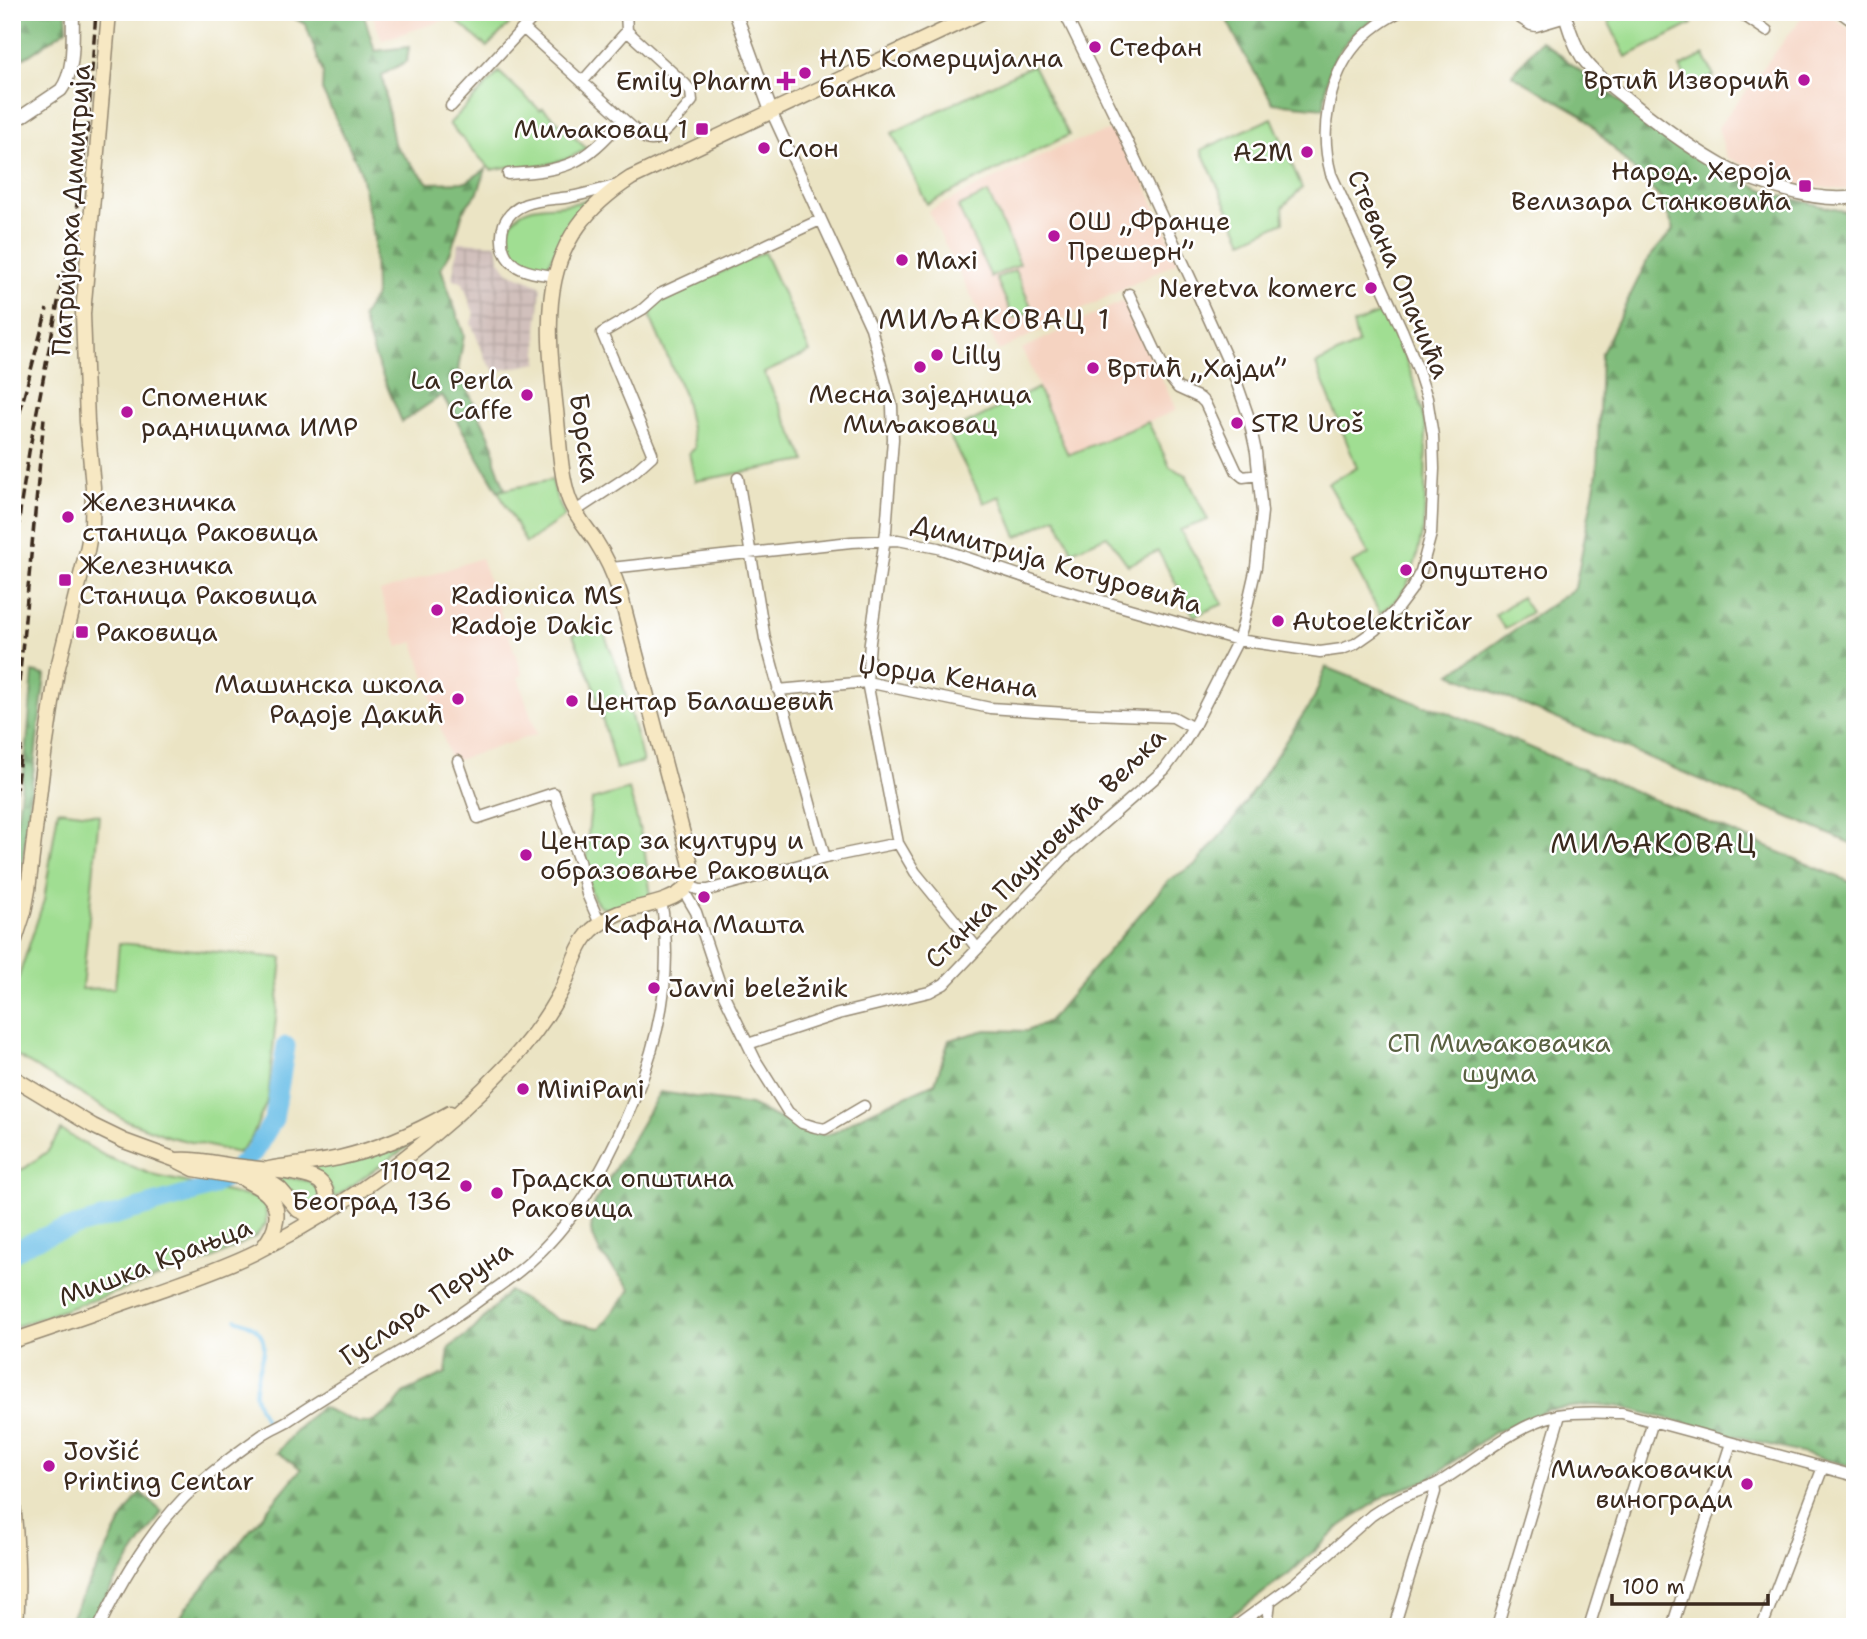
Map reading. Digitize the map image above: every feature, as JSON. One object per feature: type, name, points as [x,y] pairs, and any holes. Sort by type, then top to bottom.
[{"type":"main road","name":"Патријарха Димитрија","points":[[12,950],[28,890],[57,671],[92,524],[93,487],[87,422],[83,314],[109,12]]},
{"type":"main road","name":"Борска","points":[[685,888],[692,875],[690,861],[624,605],[611,568],[574,512],[565,486],[551,356],[550,308],[554,276],[565,247],[577,227],[600,202],[621,185],[646,170],[982,12]]},
{"type":"main road","name":"Мишка Крањца","points":[[12,1341],[198,1276],[261,1249],[321,1215],[407,1157],[471,1101],[512,1059],[532,1036],[561,991],[585,939],[600,924],[620,913],[661,901],[685,888]]},
{"type":"main road","points":[[12,1077],[108,1134],[194,1169],[270,1182],[280,1189],[298,1210],[321,1215],[327,1196],[322,1184],[313,1179],[269,1169],[176,1160]]},
{"type":"main road","points":[[269,1169],[335,1159],[382,1145],[431,1124],[471,1101]]},
{"type":"main road","points":[[240,1177],[265,1191],[275,1205],[275,1228],[261,1249]]},
{"type":"main road","points":[[12,1494],[18,1563],[16,1627]]},
{"type":"street","points":[[15,121],[65,85],[70,66],[73,12]]},
{"type":"street","points":[[451,106],[538,12]]},
{"type":"street","points":[[523,28],[623,119],[648,140],[653,140],[658,138],[692,101],[691,91],[627,31],[626,12]]},
{"type":"street","points":[[735,12],[771,111],[871,328],[892,406],[893,432],[884,540],[867,682],[898,843],[915,872],[977,948]]},
{"type":"street","name":"Станка Пауновића Вељка","points":[[748,1044],[838,1014],[918,995],[936,989],[949,979],[1068,854],[1165,769],[1193,728],[1242,628],[1261,536],[1262,512],[1256,452],[1248,415],[1234,375],[1119,124],[1064,12]]},
{"type":"street","name":"Стевана Опачића","points":[[1238,640],[1321,652],[1355,644],[1380,625],[1405,600],[1421,571],[1429,545],[1434,449],[1427,398],[1402,330],[1331,174],[1326,153],[1325,134],[1331,91],[1345,58],[1368,32],[1399,12]]},
{"type":"street","points":[[1511,12],[1536,26],[1565,15],[1577,48],[1604,80],[1665,128],[1709,158],[1739,174],[1795,192],[1822,198],[1852,199]]},
{"type":"street","points":[[1739,12],[1767,31]]},
{"type":"street","points":[[1840,12],[1855,23]]},
{"type":"street","points":[[582,82],[627,31]]},
{"type":"street","points":[[508,174],[551,170],[580,160],[599,146],[623,119]]},
{"type":"street","points":[[554,276],[528,272],[509,261],[502,239],[504,226],[510,215],[525,204],[621,185]]},
{"type":"street","points":[[574,512],[633,473],[652,456],[601,333],[643,309],[660,293],[820,220]]},
{"type":"street","points":[[1129,294],[1166,373],[1178,388],[1205,403],[1237,472],[1242,477],[1259,475]]},
{"type":"street","points":[[738,478],[760,617],[825,858]]},
{"type":"street","name":"Димитрија Котуровића","points":[[611,568],[884,540],[906,541],[937,548],[1057,587],[1238,640]]},
{"type":"street","name":"Џорџа Кенана","points":[[778,690],[867,682],[990,708],[1173,717],[1193,728]]},
{"type":"street","points":[[458,761],[478,818],[554,793],[579,861],[587,894],[600,924]]},
{"type":"street","name":"Мишка Крањца","points":[[685,888],[708,890],[825,858],[898,843]]},
{"type":"street","name":"Борска","points":[[685,888],[696,912],[718,980],[748,1044],[788,1112],[802,1123],[825,1129],[864,1106]]},
{"type":"street","name":"Гуслара Перуна","points":[[99,1627],[114,1595],[150,1540],[181,1501],[209,1475],[267,1432],[419,1341],[467,1309],[532,1260],[574,1214],[595,1181],[632,1104],[654,1043],[663,1002],[666,962],[661,901]]},
{"type":"street","points":[[1235,1627],[1315,1566],[1372,1515],[1400,1498],[1434,1485],[1484,1451],[1535,1423],[1560,1415],[1622,1413],[1855,1476]]},
{"type":"street","points":[[1497,1627],[1560,1415]]},
{"type":"street","points":[[1589,1627],[1653,1421]]},
{"type":"street","points":[[1672,1627],[1731,1443]]},
{"type":"street","points":[[1762,1627],[1823,1467]]},
{"type":"street","points":[[1394,1627],[1435,1492],[1434,1485]]},
{"type":"street","points":[[1267,1627],[1270,1602]]},
{"type":"shaded area","points":[[371,12],[471,12],[382,40]]},
{"type":"shaded area","name":"Вртић Изворчић","points":[[1806,12],[1825,12],[1855,33],[1855,188],[1843,190],[1803,185],[1759,172],[1726,157],[1718,127]]},
{"type":"shaded area","name":"ОШ „Франце Прешерн”","points":[[1120,127],[1179,261],[999,351],[928,211],[1059,147]]},
{"type":"shaded area","points":[[459,242],[497,244],[500,261],[509,272],[540,285],[538,363],[495,371],[486,360],[471,323],[474,314],[463,283],[452,278]]},
{"type":"shaded area","name":"Вртић „Хајди”","points":[[1123,301],[1177,410],[1068,455],[1022,349]]},
{"type":"shaded area","points":[[481,558],[523,675],[518,677],[537,734],[451,762],[414,642],[398,647],[380,592]]},
{"type":"green space","points":[[12,12],[66,12],[67,29],[28,56],[12,61]]},
{"type":"green space","points":[[288,12],[363,12],[375,51],[409,47],[407,61],[382,75],[394,144],[428,183],[466,182],[486,169],[478,192],[464,209],[451,251],[441,268],[464,335],[458,370],[494,446],[495,461],[505,489],[498,491],[442,395],[402,422],[376,360],[362,317],[375,296],[374,239],[360,169],[322,90],[323,73],[306,25]]},
{"type":"green space","points":[[471,12],[521,12],[487,47],[453,18]]},
{"type":"green space","points":[[1223,12],[1385,12],[1351,37],[1337,54],[1328,78],[1324,108],[1273,103]]},
{"type":"green space","points":[[1625,12],[1686,12],[1692,24],[1626,57],[1608,21]]},
{"type":"green space","points":[[1541,40],[1697,157],[1777,195],[1855,214],[1855,845],[1451,674],[1575,588],[1597,473],[1601,355],[1648,259],[1674,229],[1661,199],[1582,115],[1512,75]]},
{"type":"green space","points":[[1704,55],[1714,76],[1690,88],[1680,67]]},
{"type":"green space","points":[[1033,65],[1069,135],[927,204],[892,133]]},
{"type":"green space","points":[[499,72],[587,149],[567,159],[538,167],[491,170],[449,124]]},
{"type":"green space","points":[[1272,118],[1302,188],[1283,207],[1284,222],[1243,241],[1201,150]]},
{"type":"green space","points":[[988,193],[1020,264],[991,277],[958,207]]},
{"type":"green space","points":[[590,199],[566,233],[547,268],[529,264],[514,255],[507,237],[512,222],[522,212]]},
{"type":"green space","points":[[764,252],[810,352],[764,373],[806,461],[695,481],[689,453],[695,448],[684,395],[651,319],[651,310],[656,302]]},
{"type":"green space","points":[[1015,270],[1033,311],[1014,319],[996,278]]},
{"type":"green space","points":[[1386,311],[1391,317],[1417,391],[1426,430],[1425,503],[1423,529],[1406,588],[1380,614],[1353,563],[1369,554],[1328,483],[1357,468],[1316,364],[1358,344],[1353,324]]},
{"type":"green space","points":[[1038,388],[1068,455],[1148,422],[1170,467],[1186,475],[1208,520],[1180,530],[1223,604],[1194,616],[1158,551],[1128,565],[1107,536],[1072,551],[1056,517],[1017,537],[1000,496],[984,503],[948,433]]},
{"type":"green space","points":[[552,480],[565,516],[526,543],[498,491]]},
{"type":"green space","points":[[1521,597],[1531,612],[1505,629],[1495,615]]},
{"type":"green space","points":[[601,626],[620,674],[643,762],[616,769],[593,684],[573,635]]},
{"type":"green space","name":"СП Миљаковачка шума","points":[[1326,667],[1424,706],[1434,707],[1855,884],[1855,1467],[1618,1406],[1590,1405],[1547,1410],[1493,1433],[1428,1480],[1388,1494],[1341,1526],[1288,1575],[1215,1627],[175,1627],[187,1606],[301,1469],[277,1453],[295,1431],[321,1407],[359,1423],[373,1422],[391,1410],[405,1392],[446,1373],[449,1348],[474,1329],[509,1291],[558,1320],[600,1328],[631,1289],[600,1253],[591,1231],[594,1204],[660,1092],[750,1105],[808,1132],[826,1135],[863,1115],[935,1083],[949,1040],[986,1030],[1027,1031],[1049,1021],[1169,880],[1196,864],[1233,821],[1314,698]]},
{"type":"green space","points":[[33,672],[45,675],[21,874],[12,870],[12,859],[27,745]]},
{"type":"green space","points":[[629,789],[644,847],[651,896],[609,909],[599,904],[592,894],[588,879],[587,843],[592,800]]},
{"type":"green space","points":[[58,810],[99,815],[82,989],[115,988],[119,943],[282,958],[268,1099],[251,1139],[238,1153],[170,1137],[125,1120],[12,1053],[12,997],[44,900]]},
{"type":"green space","points":[[61,1130],[107,1157],[156,1176],[204,1186],[53,1230],[12,1249],[12,1173],[25,1168],[48,1151]]},
{"type":"green space","points":[[413,1139],[407,1147],[334,1198],[332,1190],[310,1170],[311,1166]]},
{"type":"green space","points":[[271,1175],[309,1181],[323,1193],[320,1209],[313,1210],[299,1204]]},
{"type":"green space","points":[[213,1189],[256,1198],[266,1207],[266,1224],[255,1237],[210,1260],[14,1327],[12,1259],[30,1246],[42,1240]]},
{"type":"green space","points":[[140,1492],[162,1512],[113,1584],[92,1627],[66,1627],[123,1518]]},
{"type":"waterway","points":[[12,1254],[53,1233],[210,1187],[233,1172],[255,1151],[274,1119],[286,1046]]},
{"type":"waterway","points":[[236,1319],[260,1333],[263,1341],[264,1350],[255,1394],[265,1420]]},
{"type":"railway","points":[[12,592],[29,452],[79,194],[88,127],[96,12]]},
{"type":"railway","points":[[12,442],[47,309]]},
{"type":"railway","points":[[12,757],[44,418]]},
{"type":"railway","points":[[12,826],[21,746]]},
{"type":"place","name":"Стефан","points":[[1095,47]]},
{"type":"place","name":"НЛБ Комерцијална банка","points":[[805,73]]},
{"type":"place","name":"Вртић Изворчић","points":[[1804,80]]},
{"type":"place","name":"Emily Pharm","points":[[786,81]]},
{"type":"place","name":"Миљаковац 1","points":[[702,129]]},
{"type":"place","name":"Слон","points":[[764,148]]},
{"type":"place","name":"A2M","points":[[1307,152]]},
{"type":"place","name":"Народ. Хероја Велизара Станковића","points":[[1805,186]]},
{"type":"place","name":"ОШ „Франце Прешерн”","points":[[1054,236]]},
{"type":"place","name":"Maxi","points":[[902,260]]},
{"type":"place","name":"Neretva komerc","points":[[1371,288]]},
{"type":"place","name":"Lilly","points":[[937,355]]},
{"type":"place","name":"Месна заједница Миљаковац","points":[[920,367]]},
{"type":"place","name":"Вртић „Хајди”","points":[[1093,368]]},
{"type":"place","name":"La Perla Caffe","points":[[527,395]]},
{"type":"place","name":"Споменик радницима ИМР","points":[[127,412]]},
{"type":"place","name":"STR Uroš","points":[[1237,423]]},
{"type":"place","name":"Железничка станица Раковица","points":[[68,517]]},
{"type":"place","name":"Опуштено","points":[[1406,570]]},
{"type":"place","name":"Железничка Станица Раковица","points":[[65,580]]},
{"type":"place","name":"Radionica MS Radoje Dakic","points":[[437,610]]},
{"type":"place","name":"Autoelektričar","points":[[1278,621]]},
{"type":"place","name":"Раковица","points":[[82,632]]},
{"type":"place","name":"Машинска школа Радоје Дакић","points":[[458,699]]},
{"type":"place","name":"Центар Балашевић","points":[[572,701]]},
{"type":"place","name":"Центар за културу и образовање Раковица","points":[[526,855]]},
{"type":"place","name":"Кафана Машта","points":[[704,897]]},
{"type":"place","name":"Javni beležnik","points":[[654,988]]},
{"type":"place","name":"MiniPani","points":[[523,1089]]},
{"type":"place","name":"11092 Београд 136","points":[[466,1186]]},
{"type":"place","name":"Градска општина Раковица","points":[[497,1193]]},
{"type":"place","name":"Jovšić Printing Centar","points":[[49,1466]]},
{"type":"place","name":"Миљаковачки виногради","points":[[1747,1484]]},
{"type":"district","name":"МИЉАКОВАЦ 1","points":[[995,319]]},
{"type":"district","name":"МИЉАКОВАЦ","points":[[1654,843]]}]
